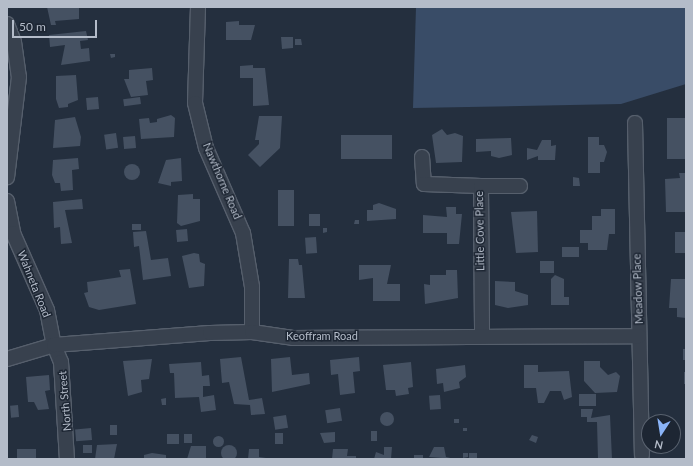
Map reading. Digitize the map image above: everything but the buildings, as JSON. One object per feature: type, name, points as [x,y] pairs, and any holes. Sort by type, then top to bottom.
[{"type":"street","name":"Nawthorne Road","points":[[198,7],[195,103],[206,148],[243,234],[252,287],[252,332]]},
{"type":"street","points":[[7,24],[14,42],[19,77],[7,176]]},
{"type":"street","name":"Meadow Place","points":[[635,124],[642,455]]},
{"type":"street","name":"Little Cove Place","points":[[422,157],[424,184],[481,186],[482,334]]},
{"type":"street","points":[[481,186],[520,186]]},
{"type":"street","name":"Wahneta Road","points":[[7,201],[13,233],[47,310],[54,345]]},
{"type":"street","name":"Keoffram Road","points":[[7,359],[54,345],[252,332],[293,338],[482,334],[639,336]]},
{"type":"street","name":"North Street","points":[[54,345],[61,362],[67,459]]},
{"type":"water","points":[[416,7],[686,7],[686,84],[621,104],[413,108]]}]
